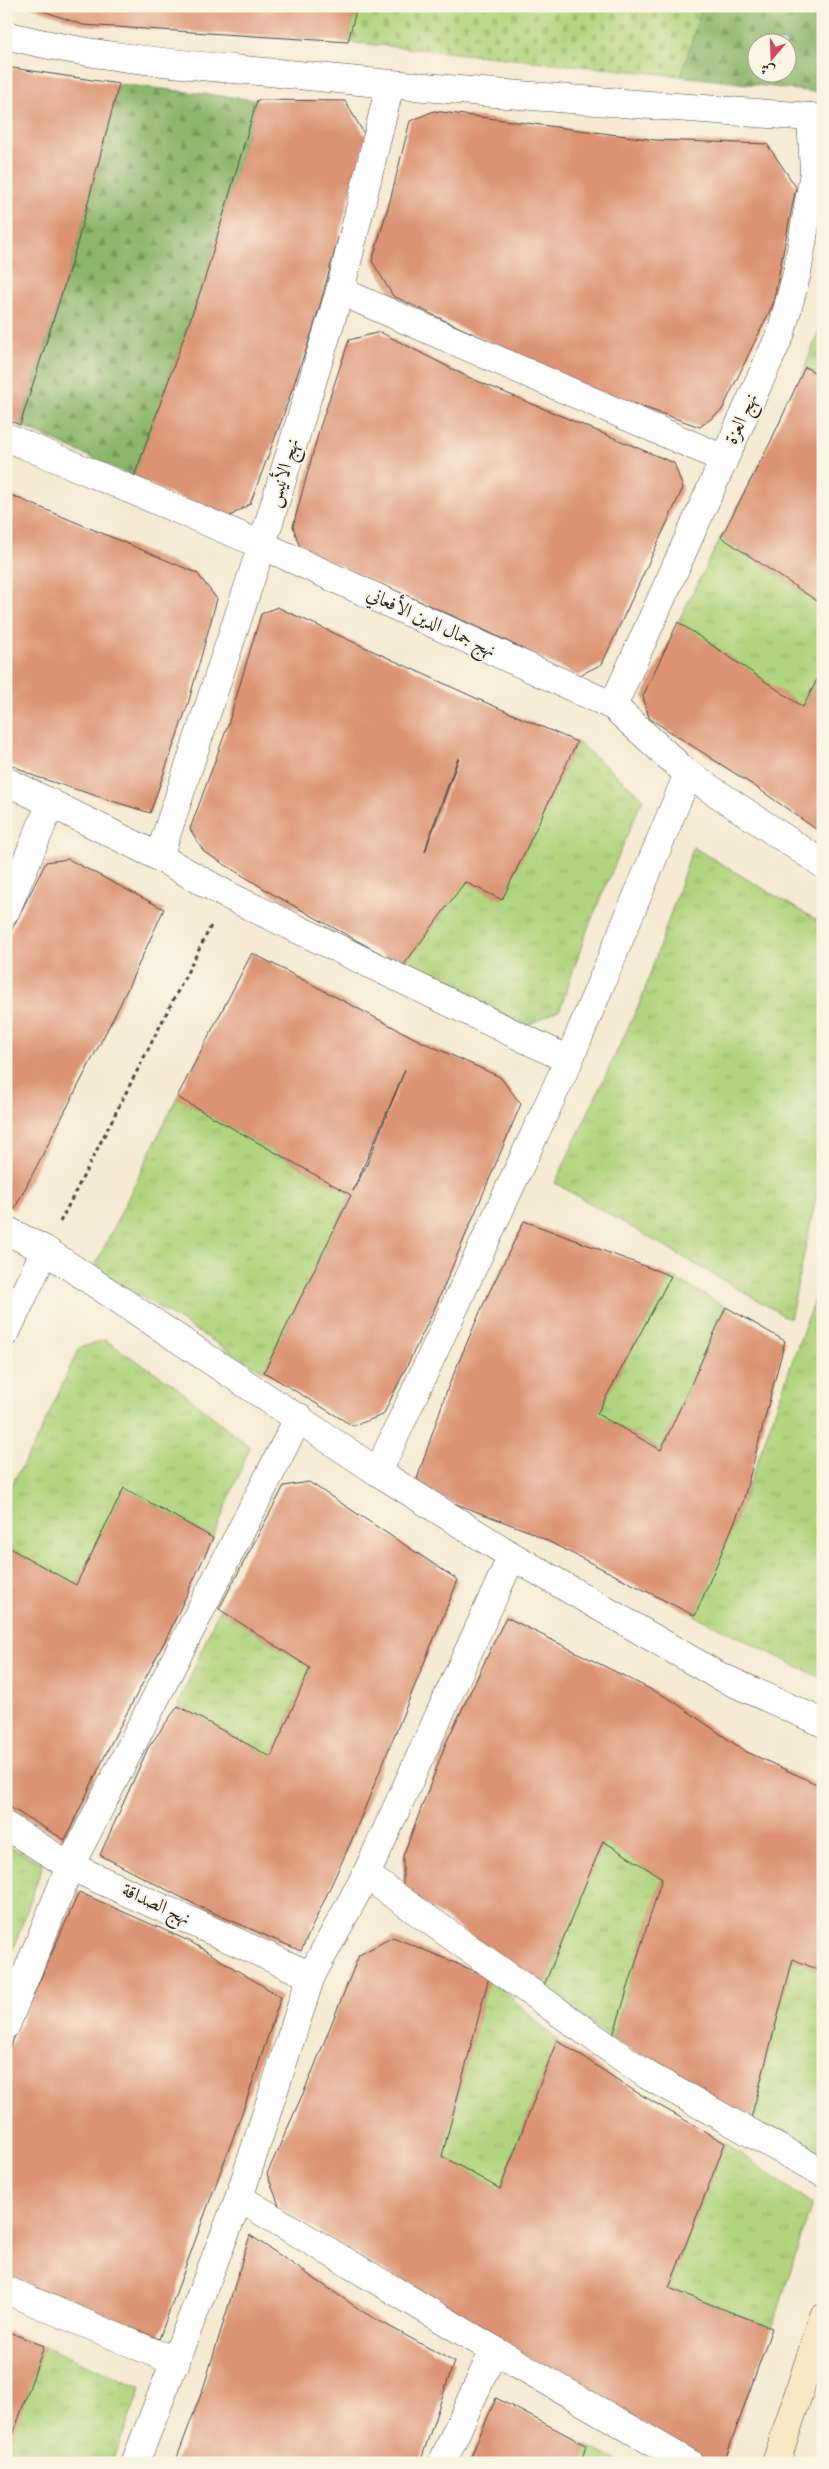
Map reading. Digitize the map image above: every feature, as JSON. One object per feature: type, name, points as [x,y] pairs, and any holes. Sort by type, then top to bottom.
[{"type":"street","points":[[6,35],[51,47],[206,66],[390,85],[817,119]]},
{"type":"street","name":"نهج الأنيس","points":[[159,857],[262,545],[340,291],[390,85]]},
{"type":"street","name":"نهج العزة","points":[[613,706],[781,334],[797,273],[814,172],[817,119]]},
{"type":"street","points":[[340,291],[724,459]]},
{"type":"street","name":"نهج جمال الدين الأفعاني","points":[[6,437],[262,545],[613,706],[688,774],[823,864]]},
{"type":"street","points":[[378,1472],[569,1060],[688,774]]},
{"type":"street","points":[[6,781],[159,857],[227,895],[569,1060]]},
{"type":"street","points":[[6,910],[51,803]]},
{"type":"street","points":[[6,1230],[45,1250],[299,1417],[378,1472],[512,1556],[717,1675],[823,1723]]},
{"type":"street","points":[[6,1332],[45,1250]]},
{"type":"street","points":[[6,2024],[70,1866],[299,1417]]},
{"type":"street","points":[[135,2463],[239,2198],[311,1976],[366,1875],[512,1556]]},
{"type":"street","name":"نهج الصداقة","points":[[6,1826],[70,1866],[311,1976]]},
{"type":"street","points":[[366,1875],[647,2075],[823,2174]]},
{"type":"street","points":[[239,2198],[494,2350],[690,2463]]},
{"type":"street","points":[[6,2290],[176,2362]]},
{"type":"street","points":[[776,2463],[823,2318]]},
{"type":"street","points":[[442,2463],[494,2350]]},
{"type":"path","points":[[45,1250],[227,895]]},
{"type":"green space","points":[[357,6],[702,6],[681,76],[348,42]]},
{"type":"green space","points":[[702,6],[823,6],[823,93],[681,76]]},
{"type":"green space","points":[[119,84],[257,100],[205,278],[134,477],[20,425],[76,248]]},
{"type":"green space","points":[[823,320],[823,377],[805,367]]},
{"type":"green space","points":[[721,537],[823,605],[823,668],[803,707],[678,622]]},
{"type":"green space","points":[[577,742],[643,798],[587,930],[560,1009],[528,1025],[403,966],[465,882],[502,899]]},
{"type":"green space","points":[[693,847],[823,924],[823,1165],[790,1319],[555,1183],[642,998]]},
{"type":"green space","points":[[177,1097],[351,1195],[264,1372],[94,1268]]},
{"type":"green space","points":[[823,1274],[823,1679],[695,1616],[743,1502]]},
{"type":"green space","points":[[671,1276],[726,1307],[661,1450],[597,1414]]},
{"type":"green space","points":[[105,1340],[174,1385],[250,1447],[213,1538],[124,1488],[76,1585],[6,1546],[6,1494],[36,1442],[79,1348]]},
{"type":"green space","points":[[219,1609],[310,1668],[271,1757],[178,1706]]},
{"type":"green space","points":[[603,1841],[662,1878],[612,2039],[543,1988]]},
{"type":"green space","points":[[6,1845],[43,1864],[6,1971]]},
{"type":"green space","points":[[793,1959],[823,1972],[823,2162],[750,2122]]},
{"type":"green space","points":[[489,1977],[557,2040],[500,2189],[442,2156]]},
{"type":"green space","points":[[725,2143],[812,2204],[772,2328],[669,2288]]},
{"type":"green space","points":[[44,2346],[141,2388],[112,2463],[6,2463],[6,2452]]},
{"type":"green space","points":[[586,2445],[622,2463],[581,2463]]},
{"type":"building","points":[[29,6],[357,6],[348,42],[83,25]]},
{"type":"building","points":[[6,67],[119,84],[76,248],[20,425],[6,419]]},
{"type":"building","points":[[257,100],[345,101],[366,137],[315,323],[282,419],[250,504],[225,519],[134,477],[205,278]]},
{"type":"building","points":[[434,111],[656,140],[767,144],[796,187],[773,304],[722,410],[700,427],[586,387],[393,296],[372,261],[391,197],[410,121]]},
{"type":"building","points":[[380,332],[470,378],[674,463],[683,488],[602,664],[578,676],[480,628],[300,548],[293,526],[320,427],[349,340]]},
{"type":"building","points":[[805,367],[823,377],[823,605],[721,537],[770,443]]},
{"type":"building","points":[[6,493],[197,573],[217,599],[188,704],[150,813],[34,776],[6,762]]},
{"type":"building","points":[[277,607],[480,700],[577,742],[502,900],[465,882],[403,966],[276,896],[204,852],[190,829],[227,728],[261,614]],"holes":[[[459,758],[425,852],[429,837]]]},
{"type":"building","points":[[678,622],[803,707],[823,668],[823,834],[756,787],[649,718],[643,696]]},
{"type":"building","points":[[6,833],[11,842],[6,853]]},
{"type":"building","points":[[68,859],[164,909],[119,1007],[14,1210],[6,1206],[6,941],[46,862]]},
{"type":"building","points":[[252,953],[418,1040],[500,1077],[521,1104],[434,1310],[383,1415],[353,1426],[264,1372],[351,1195],[177,1097]],"holes":[[[405,1070],[367,1164],[353,1191]]]},
{"type":"building","points":[[524,1221],[671,1276],[597,1414],[661,1450],[726,1307],[785,1341],[743,1502],[695,1616],[528,1531],[414,1488],[448,1387],[483,1305]]},
{"type":"building","points":[[309,1482],[458,1580],[350,1844],[301,1951],[198,1906],[100,1855],[148,1748],[178,1706],[271,1757],[310,1668],[219,1609],[284,1486]]},
{"type":"building","points":[[124,1488],[213,1538],[167,1637],[110,1745],[65,1840],[6,1805],[6,1546],[76,1585]]},
{"type":"building","points":[[506,1617],[670,1699],[745,1751],[823,1787],[823,1972],[793,1959],[750,2122],[612,2039],[662,1878],[603,1841],[543,1988],[403,1888],[403,1856],[446,1743]]},
{"type":"building","points":[[79,1892],[191,1942],[281,1997],[245,2105],[159,2339],[6,2278],[6,2056]]},
{"type":"building","points":[[393,1937],[489,1977],[442,2156],[500,2189],[557,2040],[636,2092],[725,2143],[669,2288],[772,2328],[724,2463],[712,2463],[627,2417],[280,2208],[267,2174],[309,2080],[359,1955]]},
{"type":"building","points":[[250,2235],[365,2313],[454,2362],[420,2463],[175,2463],[204,2386]]},
{"type":"building","points":[[6,2331],[44,2346],[7,2452],[6,2452]]},
{"type":"building","points":[[496,2398],[586,2445],[581,2463],[468,2463]]}]
